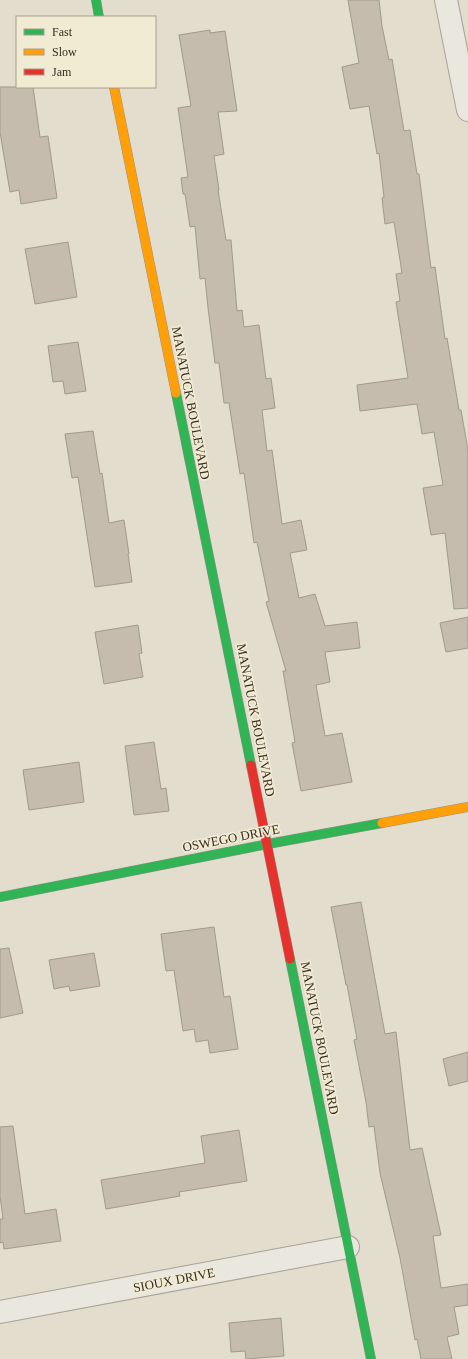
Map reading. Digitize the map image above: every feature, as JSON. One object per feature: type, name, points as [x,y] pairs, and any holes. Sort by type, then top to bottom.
[{"type":"street","points":[[96,0],[99,16]]},
{"type":"street","points":[[446,0],[468,110]]},
{"type":"street","name":"MANATUCK BOULEVARD","points":[[114,88],[371,1359]]},
{"type":"street","name":"OSWEGO DRIVE","points":[[0,897],[268,844],[468,807]]},
{"type":"street","name":"SIOUX DRIVE","points":[[0,1312],[348,1247]]},
{"type":"building","points":[[348,0],[379,0],[382,26],[389,60],[392,59],[404,131],[410,130],[417,174],[419,174],[431,268],[435,267],[445,339],[447,338],[459,410],[461,410],[468,450],[468,608],[454,609],[445,533],[431,535],[423,488],[443,485],[434,432],[422,434],[417,404],[360,411],[357,385],[408,378],[396,302],[400,301],[396,274],[402,273],[394,222],[385,224],[382,198],[384,197],[379,153],[377,154],[369,106],[350,109],[342,67],[359,63]]},
{"type":"building","points":[[210,30],[210,33],[225,31],[237,111],[218,112],[224,154],[214,156],[218,190],[226,240],[231,240],[237,311],[242,310],[244,327],[259,325],[266,379],[271,378],[275,408],[262,410],[267,451],[272,450],[282,524],[301,520],[307,550],[290,553],[299,598],[315,594],[325,626],[357,622],[360,648],[325,652],[330,682],[316,685],[325,736],[342,733],[352,782],[301,791],[292,743],[295,742],[283,671],[286,671],[266,602],[269,601],[257,542],[254,543],[244,473],[240,474],[229,403],[224,403],[219,363],[215,363],[205,278],[200,279],[195,226],[190,227],[181,178],[188,177],[178,108],[191,106],[179,35]]},
{"type":"building","points":[[0,87],[33,88],[40,137],[48,136],[57,198],[21,204],[19,190],[10,192],[0,132]]},
{"type":"building","points":[[68,242],[77,297],[35,304],[25,249]]},
{"type":"building","points":[[78,342],[86,391],[65,394],[63,381],[53,382],[48,346]]},
{"type":"building","points":[[93,431],[100,474],[102,473],[109,523],[124,520],[132,582],[95,587],[78,477],[72,478],[65,434]]},
{"type":"building","points":[[468,617],[468,648],[446,652],[440,623]]},
{"type":"building","points":[[138,625],[142,653],[139,654],[143,677],[104,684],[95,632]]},
{"type":"building","points":[[154,742],[161,789],[166,788],[169,811],[134,815],[125,746]]},
{"type":"building","points":[[79,762],[84,802],[29,810],[23,770]]},
{"type":"building","points":[[361,902],[385,1034],[396,1032],[410,1150],[422,1148],[441,1235],[433,1236],[441,1288],[468,1284],[468,1305],[454,1307],[459,1334],[447,1337],[452,1359],[421,1359],[417,1339],[415,1340],[400,1258],[380,1173],[374,1126],[369,1127],[366,1102],[354,1040],[357,1039],[331,907]]},
{"type":"building","points":[[214,927],[224,997],[230,996],[238,1049],[210,1053],[208,1040],[196,1042],[194,1029],[183,1031],[174,970],[166,971],[161,934]]},
{"type":"building","points":[[9,948],[23,1013],[0,1018],[0,949]]},
{"type":"building","points":[[94,953],[100,986],[70,991],[69,986],[54,989],[49,960]]},
{"type":"building","points":[[468,1052],[468,1081],[449,1086],[443,1059]]},
{"type":"building","points":[[13,1126],[25,1214],[56,1209],[61,1241],[4,1249],[3,1242],[0,1243],[0,1219],[3,1219],[0,1196],[0,1127]]},
{"type":"building","points":[[239,1130],[247,1181],[179,1192],[180,1196],[106,1209],[101,1180],[205,1163],[201,1136]]},
{"type":"building","points":[[281,1318],[284,1356],[246,1359],[245,1351],[231,1352],[229,1323]]},
{"type":"traffic: fast","points":[[96,0],[99,16]]},
{"type":"traffic: fast","points":[[176,393],[251,765]]},
{"type":"traffic: fast","points":[[0,897],[382,823]]},
{"type":"traffic: fast","points":[[290,959],[371,1359]]},
{"type":"traffic: slow","points":[[114,88],[176,393]]},
{"type":"traffic: slow","points":[[382,823],[468,807]]},
{"type":"traffic: jam","points":[[251,765],[290,959]]}]
